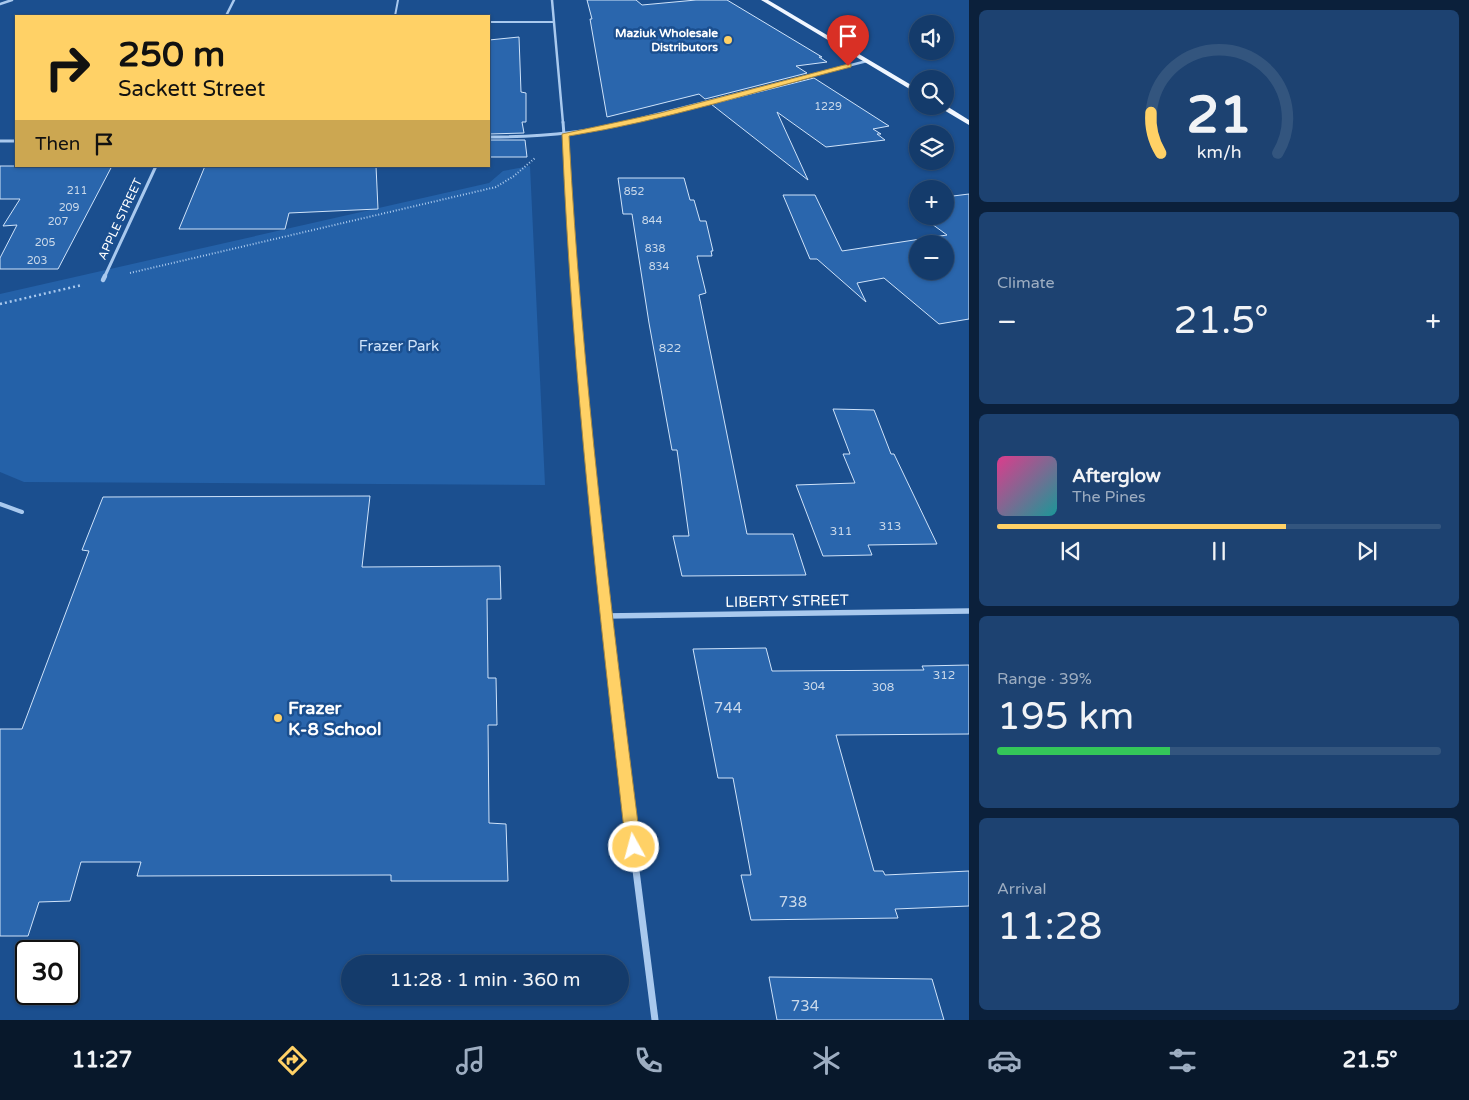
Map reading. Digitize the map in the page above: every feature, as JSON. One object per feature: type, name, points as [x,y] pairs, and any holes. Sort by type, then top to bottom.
[{"type":"main road","points":[[764,0],[909,87]]},
{"type":"main road","points":[[954,114],[969,123]]},
{"type":"street","points":[[0,4],[12,0]]},
{"type":"street","points":[[226,15],[234,0]]},
{"type":"street","points":[[552,0],[606,616],[655,1020]]},
{"type":"street","points":[[490,137],[541,137],[604,128],[661,115],[866,61]]},
{"type":"street","points":[[0,141],[15,141]]},
{"type":"street","name":"APPLE STREET","points":[[103,280],[156,167]]},
{"type":"street","name":"LIBERTY STREET","points":[[606,616],[969,611]]},
{"type":"lane","points":[[395,15],[398,0]]},
{"type":"lane","points":[[490,22],[554,22]]},
{"type":"lane","points":[[0,504],[22,512]]},
{"type":"path","points":[[0,304],[496,187],[535,159],[535,153]]},
{"type":"green space","name":"Frazer Park","points":[[530,166],[545,485],[24,482],[0,472],[0,294],[489,183],[503,171]]},
{"type":"building","points":[[587,0],[636,0],[642,5],[696,0],[727,0],[822,57],[819,57],[827,62],[796,66],[807,73],[705,99],[699,94],[607,117],[590,19],[592,19]]},
{"type":"building","points":[[519,37],[521,92],[526,93],[526,122],[522,122],[524,133],[490,134],[490,40]]},
{"type":"building","points":[[814,78],[889,126],[873,129],[881,134],[877,134],[885,140],[826,147],[777,112],[808,180],[711,104]]},
{"type":"building","points":[[490,140],[525,140],[527,157],[490,157]]},
{"type":"building","points":[[0,166],[111,167],[58,269],[0,269],[0,258],[17,225],[3,226],[20,199],[0,199]]},
{"type":"building","points":[[205,167],[376,167],[378,209],[289,213],[285,229],[179,229]]},
{"type":"building","points":[[618,178],[684,178],[690,200],[694,200],[700,221],[706,221],[713,251],[711,251],[712,256],[697,256],[706,293],[699,295],[747,534],[793,534],[806,575],[682,576],[673,536],[689,536],[677,450],[672,450],[632,214],[623,214]]},
{"type":"building","points":[[969,194],[969,319],[939,324],[884,278],[857,283],[866,302],[817,259],[810,259],[783,195],[815,195],[842,251],[909,241],[909,280],[954,280],[954,235],[947,235],[933,225],[954,225],[954,196]]},
{"type":"building","points":[[833,409],[874,410],[891,454],[894,454],[937,544],[868,545],[872,555],[823,556],[796,485],[855,483],[843,454],[850,454]]},
{"type":"building","points":[[370,496],[362,567],[500,566],[501,599],[487,599],[488,678],[496,678],[497,725],[488,725],[489,823],[506,824],[508,881],[391,881],[391,875],[137,876],[141,862],[81,862],[70,901],[39,902],[28,936],[0,936],[0,729],[22,729],[89,551],[82,550],[103,497]]},
{"type":"building","points":[[766,648],[772,671],[924,670],[922,666],[969,665],[969,734],[836,735],[874,871],[883,871],[885,875],[969,871],[969,906],[895,909],[898,918],[751,920],[741,875],[751,875],[733,778],[718,778],[693,649]]},
{"type":"building","points":[[769,977],[932,979],[944,1020],[777,1020]]},
{"type":"place","name":"Maziuk Wholesale Distributors","points":[[728,40]]},
{"type":"place","name":"Frazer K-8 School","points":[[278,718]]},
{"type":"route","points":[[634,847],[606,616],[570,222],[565,134],[604,128],[661,115],[757,88],[848,66]]}]
